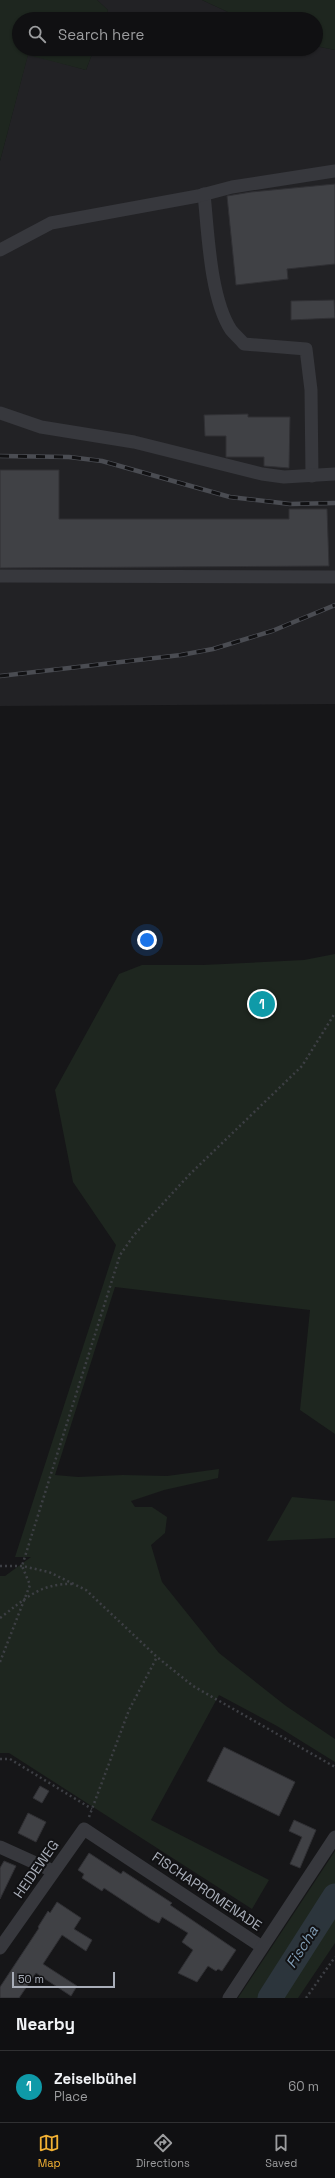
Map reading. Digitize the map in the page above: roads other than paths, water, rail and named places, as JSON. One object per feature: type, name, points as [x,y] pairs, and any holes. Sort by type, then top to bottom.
[{"type":"street","points":[[0,250],[51,223],[291,176],[335,171]]},
{"type":"street","points":[[204,194],[216,288],[222,310],[231,330],[244,344],[306,349],[311,390],[312,476]]},
{"type":"street","points":[[0,413],[41,427],[134,442],[232,468],[284,477],[335,474]]},
{"type":"street","points":[[0,576],[335,577]]},
{"type":"street","name":"HEIDEWEG","points":[[0,1948],[84,1829]]},
{"type":"street","name":"FISCHAPROMENADE","points":[[84,1829],[262,1947],[229,1998]]},
{"type":"street","points":[[262,1947],[335,1837]]},
{"type":"street","points":[[0,1847],[53,1871]]},
{"type":"waterway","name":"Fischa","points":[[270,1998],[335,1896]]},
{"type":"railway","points":[[0,456],[69,457],[102,461],[230,497],[290,504],[335,503]]},
{"type":"railway","points":[[0,676],[181,655],[213,649],[272,631],[335,605]]},
{"type":"place","name":"Zeiselbühel","points":[[262,1004]]}]
